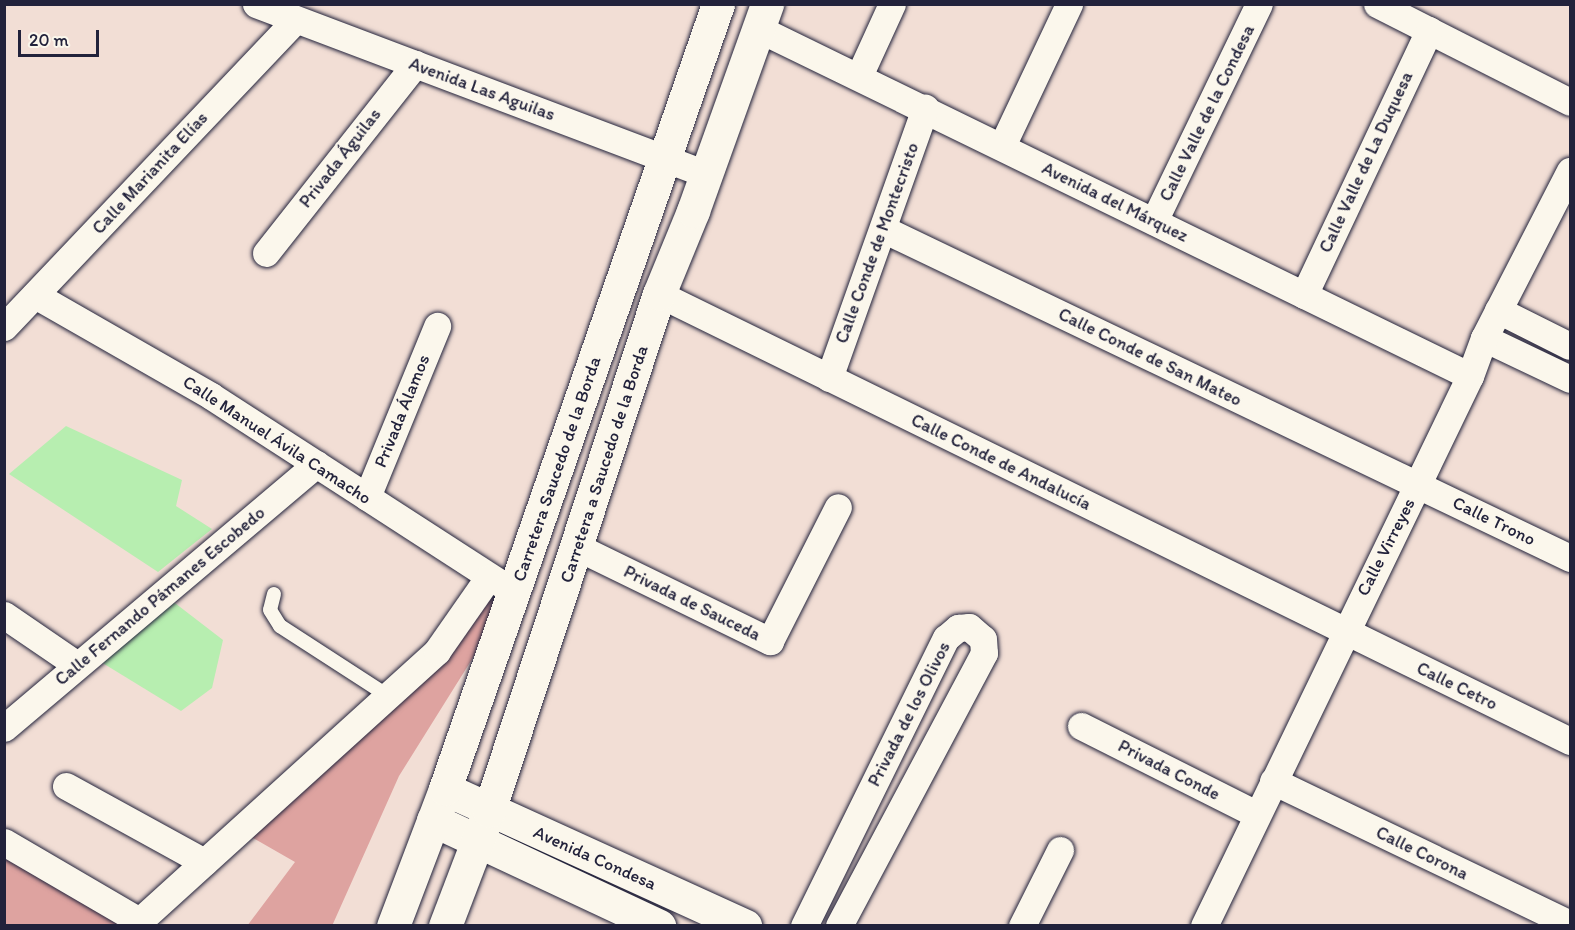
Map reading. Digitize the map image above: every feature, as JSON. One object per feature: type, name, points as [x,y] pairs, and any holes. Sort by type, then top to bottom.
[{"type":"street","name":"Avenida Las Aguilas","points":[[256,4],[707,174]]},
{"type":"street","points":[[859,76],[892,4]]},
{"type":"street","points":[[1002,146],[1069,4]]},
{"type":"street","name":"Calle Valle de la Condesa","points":[[1154,221],[1259,4]]},
{"type":"street","points":[[1377,4],[1570,102]]},
{"type":"street","name":"Carretera Saucedo de la Borda","points":[[393,926],[445,789],[501,585],[667,157],[713,7]]},
{"type":"street","name":"Avenida del Márquez","points":[[763,17],[859,76],[1470,376]]},
{"type":"street","name":"Carretera a Saucedo de la Borda","points":[[446,926],[489,811],[659,294],[707,174],[763,17]]},
{"type":"street","name":"Calle Marianita Elías","points":[[4,327],[296,19]]},
{"type":"street","name":"Calle Valle de La Duquesa","points":[[1304,295],[1429,30]]},
{"type":"street","name":"Privada Águilas","points":[[266,254],[415,63]]},
{"type":"street","name":"Calle Conde de Montecristo","points":[[829,378],[925,108]]},
{"type":"street","name":"Calle Virreyes","points":[[1204,926],[1344,631],[1470,376],[1484,338],[1570,171]]},
{"type":"street","name":"Calle Conde de San Mateo","points":[[883,229],[1418,484]]},
{"type":"street","name":"Calle Conde de Andalucía","points":[[659,294],[1344,631]]},
{"type":"street","name":"Calle Manuel Ávila Camacho","points":[[35,295],[211,396],[501,585]]},
{"type":"street","points":[[1498,310],[1570,346]]},
{"type":"street","name":"Privada Álamos","points":[[367,497],[437,326]]},
{"type":"street","points":[[1484,338],[1570,379]]},
{"type":"street","name":"Calle Fernando Pámanes Escobedo","points":[[4,728],[316,464]]},
{"type":"street","name":"Calle Trono","points":[[1418,484],[1570,558]]},
{"type":"street","name":"Privada de Sauceda","points":[[577,547],[770,641],[838,507]]},
{"type":"street","points":[[4,842],[136,923],[437,651],[501,585]]},
{"type":"street","points":[[4,615],[76,665]]},
{"type":"street","name":"Privada de los Olivos","points":[[804,926],[946,638],[958,628],[969,627],[983,639],[984,653],[839,926]]},
{"type":"street","name":"Calle Cetro","points":[[1344,631],[1570,741]]},
{"type":"street","name":"Privada Conde","points":[[1081,726],[1256,814]]},
{"type":"street","points":[[889,753],[921,771]]},
{"type":"street","name":"Calle Corona","points":[[1273,781],[1570,924]]},
{"type":"street","points":[[66,786],[204,862]]},
{"type":"street","name":"Avenida Condesa","points":[[445,789],[745,926]]},
{"type":"street","name":"Avenida Condesa","points":[[434,820],[476,843],[659,926]]},
{"type":"street","points":[[1022,926],[1060,850]]},
{"type":"street","points":[[823,888],[852,902]]},
{"type":"lane","points":[[274,594],[270,610],[280,627],[388,696]]},
{"type":"green space","points":[[66,426],[182,480],[176,506],[212,529],[158,572],[9,474]]},
{"type":"green space","points":[[171,600],[223,640],[212,688],[181,711],[96,659]]},
{"type":"building","points":[[488,578],[514,592],[399,776],[332,926],[247,926],[295,862],[239,830],[388,696]]},
{"type":"building","points":[[5,847],[126,926],[5,926]]}]
